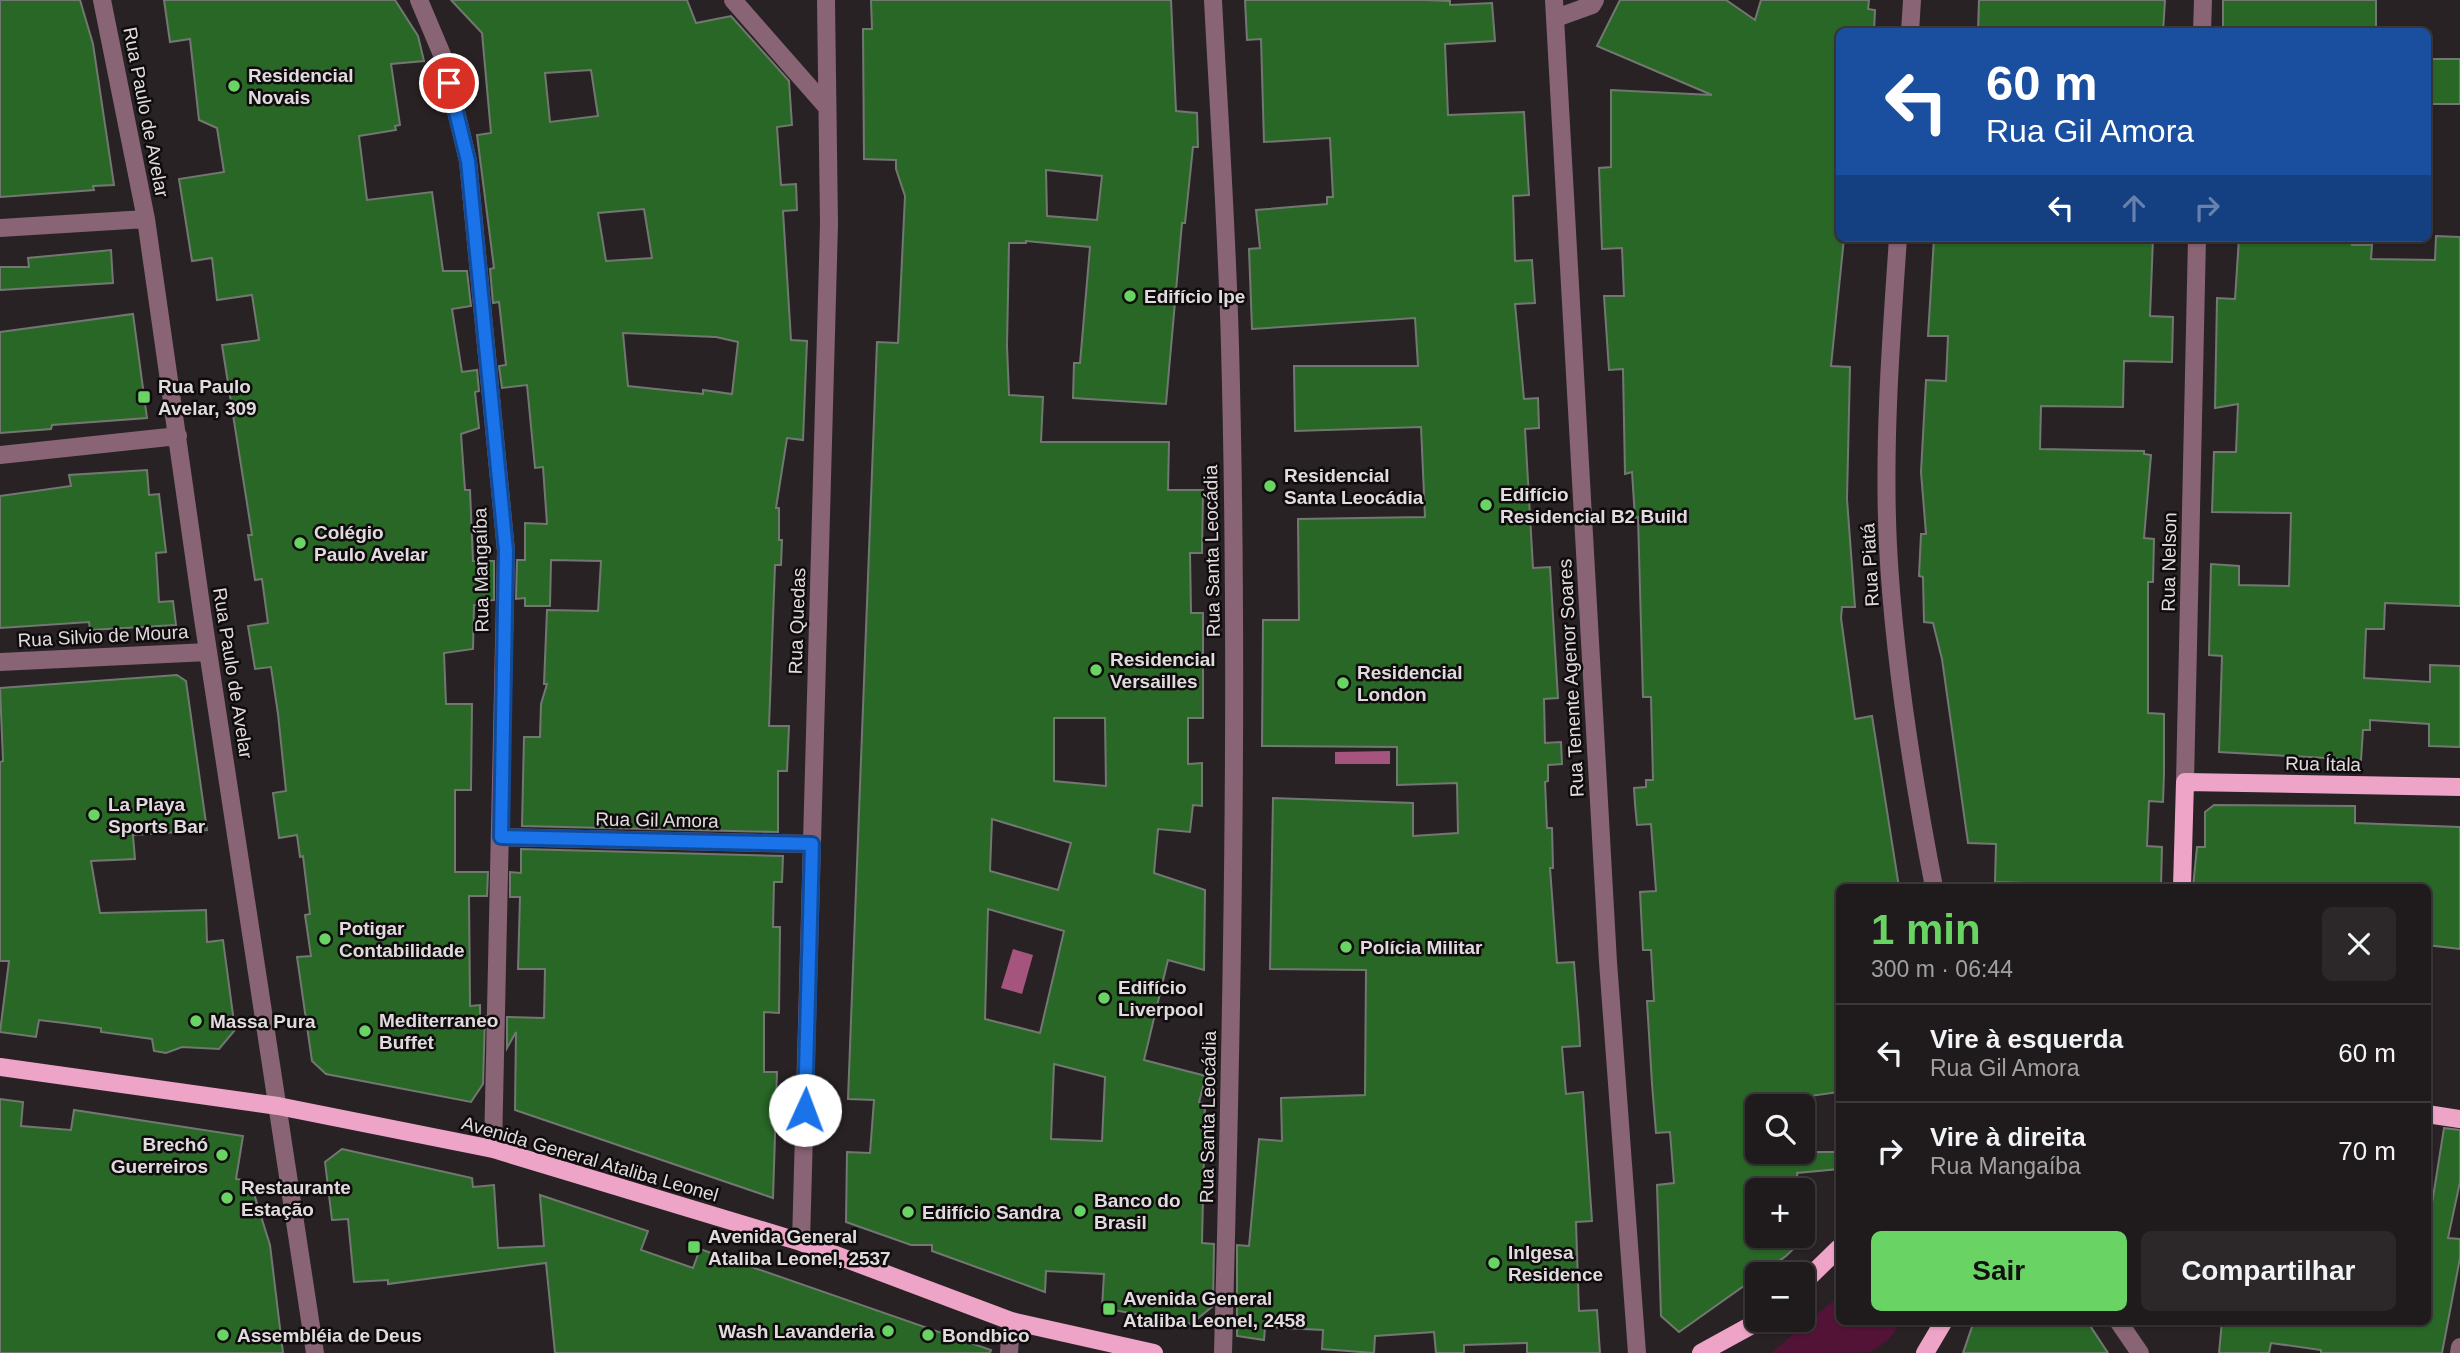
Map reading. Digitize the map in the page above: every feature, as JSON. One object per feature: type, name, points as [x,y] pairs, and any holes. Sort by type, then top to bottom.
[{"type":"main road","name":"Rua Ítala","points":[[2185,782],[2460,787]]},
{"type":"main road","name":"Rua Nelson","points":[[2182,884],[2185,782]]},
{"type":"main road","name":"Avenida General Ataliba Leonel","points":[[0,1067],[278,1106],[494,1149],[801,1242],[1011,1321],[1154,1353]]},
{"type":"main road","points":[[2431,1115],[2460,1119]]},
{"type":"main road","points":[[1815,1271],[1836,1251]]},
{"type":"main road","points":[[1925,1353],[1942,1325]]},
{"type":"main road","points":[[1701,1353],[1729,1347],[1747,1332]]},
{"type":"street","name":"Rua Paulo de Avelar","points":[[103,0],[146,219],[208,652],[315,1353]]},
{"type":"street","name":"Rua Mangaíba","points":[[419,0],[443,57],[468,161],[506,551],[494,1149]]},
{"type":"street","points":[[733,0],[827,106]]},
{"type":"street","name":"Rua Quedas","points":[[801,1242],[829,224],[826,0]]},
{"type":"street","name":"Rua Santa Leocádia","points":[[1213,0],[1230,344],[1234,591],[1231,1065],[1223,1353]]},
{"type":"street","points":[[1555,9],[1592,5],[1595,0]]},
{"type":"street","points":[[1910,28],[1912,0]]},
{"type":"street","points":[[2202,28],[2203,0]]},
{"type":"street","name":"Rua Tenente Agenor Soares","points":[[1555,9],[1608,962],[1637,1353]]},
{"type":"street","points":[[0,228],[146,219]]},
{"type":"street","name":"Rua Piatá","points":[[1898,242],[1888,402],[1888,545],[1899,677],[1934,884]]},
{"type":"street","name":"Rua Nelson","points":[[2185,782],[2197,242]]},
{"type":"street","points":[[0,455],[178,436]]},
{"type":"street","name":"Rua Silvio de Moura","points":[[0,662],[208,652]]},
{"type":"street","name":"Rua Gil Amora","points":[[501,837],[812,844]]},
{"type":"street","points":[[1009,1353],[1011,1321]]},
{"type":"street","points":[[2121,1325],[2140,1353]]},
{"type":"street","points":[[2459,1353],[2460,1347]]},
{"type":"shaded area","points":[[1390,751],[1390,764],[1335,764],[1335,752]]},
{"type":"shaded area","points":[[1013,949],[1033,955],[1022,994],[1001,988]]},
{"type":"shaded area","points":[[1836,1299],[1836,1325],[1898,1325],[1888,1340],[1870,1352],[1771,1353],[1796,1332],[1815,1332],[1815,1316]]},
{"type":"building","points":[[0,0],[80,0],[93,44],[114,185],[93,186],[94,190],[0,197]]},
{"type":"building","points":[[164,0],[395,0],[418,36],[424,61],[391,64],[400,125],[395,126],[396,130],[359,136],[367,200],[432,192],[443,271],[467,271],[471,306],[452,309],[462,372],[477,370],[479,391],[475,392],[479,428],[461,434],[465,490],[470,490],[473,561],[494,561],[494,600],[477,601],[477,605],[474,605],[473,649],[444,653],[446,704],[472,704],[471,790],[455,790],[455,872],[488,872],[487,896],[469,896],[470,1006],[480,1005],[480,1016],[485,1016],[483,1084],[471,1102],[326,1074],[312,1061],[297,957],[311,956],[305,915],[310,914],[303,856],[300,857],[297,835],[279,838],[273,793],[286,791],[278,714],[271,667],[255,669],[248,626],[268,623],[262,579],[255,580],[248,535],[252,535],[222,345],[259,340],[252,295],[217,300],[212,258],[192,261],[179,179],[224,172],[217,128],[199,120],[190,39],[170,42]]},
{"type":"building","points":[[451,0],[687,0],[696,23],[731,16],[789,81],[792,125],[777,127],[781,185],[796,184],[797,210],[783,211],[791,340],[807,341],[803,440],[787,438],[776,508],[779,508],[779,540],[782,540],[781,565],[775,565],[769,726],[789,726],[787,771],[778,771],[778,832],[522,826],[524,737],[540,737],[541,704],[547,684],[544,684],[547,610],[598,611],[601,561],[551,560],[550,606],[525,606],[525,598],[516,599],[517,560],[525,560],[525,523],[547,524],[543,467],[535,468],[527,385],[502,388],[499,366],[506,365],[499,302],[493,303],[490,269],[494,268],[477,135],[491,133],[482,33]],"holes":[[[591,70],[598,116],[550,122],[545,73]],[[644,209],[652,258],[606,261],[598,213]],[[623,333],[716,337],[738,342],[732,394],[703,390],[703,394],[628,386]]]},
{"type":"building","points":[[871,0],[1171,0],[1176,111],[1197,113],[1198,147],[1193,147],[1185,223],[1182,223],[1166,404],[1073,398],[1074,363],[1080,363],[1090,247],[1026,241],[1009,243],[1007,346],[1009,395],[1043,397],[1041,442],[1169,442],[1168,490],[1203,490],[1202,553],[1190,553],[1191,613],[1203,613],[1203,718],[1188,718],[1188,764],[1202,763],[1202,806],[1193,805],[1190,832],[1158,829],[1154,873],[1205,890],[1204,970],[1168,960],[1144,1060],[1206,1076],[1199,1102],[1205,1104],[1202,1243],[1214,1244],[1213,1306],[1191,1324],[1102,1308],[1104,1274],[1046,1271],[1045,1292],[932,1251],[932,1245],[911,1245],[846,1222],[847,1152],[870,1153],[874,1100],[848,1099],[877,342],[898,343],[905,196],[896,169],[896,160],[864,159],[863,29],[872,29]],"holes":[[[1046,170],[1102,176],[1097,220],[1047,216]],[[1054,718],[1105,718],[1106,786],[1054,781]],[[992,819],[1071,843],[1058,890],[990,871]],[[988,909],[1064,931],[1040,1033],[985,1019]],[[1054,1064],[1105,1077],[1102,1141],[1051,1139]]]},
{"type":"building","points":[[1245,0],[1424,0],[1450,1],[1450,5],[1492,3],[1495,41],[1445,44],[1448,115],[1524,112],[1529,195],[1513,196],[1515,261],[1532,260],[1535,303],[1515,304],[1524,399],[1538,398],[1539,428],[1525,429],[1533,568],[1550,567],[1558,698],[1544,699],[1545,743],[1561,742],[1562,764],[1548,765],[1548,781],[1545,782],[1547,828],[1552,828],[1553,868],[1550,868],[1557,963],[1574,962],[1580,1046],[1562,1047],[1566,1094],[1583,1092],[1592,1221],[1576,1222],[1579,1311],[1597,1310],[1600,1353],[1527,1353],[1527,1343],[1464,1345],[1464,1353],[1436,1353],[1434,1332],[1375,1336],[1374,1353],[1322,1349],[1323,1330],[1265,1327],[1264,1340],[1237,1336],[1237,1245],[1249,1246],[1259,1139],[1282,1141],[1281,1098],[1365,1095],[1366,970],[1270,969],[1273,798],[1413,803],[1413,836],[1458,833],[1457,783],[1397,785],[1397,747],[1262,746],[1263,620],[1299,620],[1298,519],[1425,517],[1421,427],[1295,431],[1294,366],[1418,366],[1415,318],[1252,329],[1249,249],[1260,248],[1256,210],[1327,204],[1327,197],[1333,197],[1330,138],[1264,142],[1261,39],[1247,40]]},
{"type":"building","points":[[1620,0],[1726,0],[1755,20],[1761,0],[1869,0],[1868,9],[1875,10],[1874,28],[1836,28],[1836,242],[1844,242],[1831,366],[1850,367],[1847,499],[1855,607],[1842,607],[1841,618],[1855,719],[1872,716],[1899,884],[1836,884],[1836,1092],[1815,1095],[1745,1094],[1745,1164],[1815,1164],[1815,1152],[1836,1152],[1836,1169],[1797,1173],[1798,1178],[1745,1178],[1745,1248],[1794,1248],[1778,1262],[1745,1262],[1745,1285],[1679,1332],[1661,1316],[1657,1185],[1674,1183],[1670,1132],[1656,1133],[1647,1001],[1654,1001],[1651,950],[1643,950],[1640,892],[1656,891],[1651,824],[1637,825],[1634,788],[1646,787],[1646,780],[1653,780],[1651,697],[1643,697],[1638,517],[1635,518],[1632,472],[1625,474],[1623,369],[1609,370],[1604,296],[1624,296],[1622,248],[1602,249],[1599,168],[1611,167],[1611,90],[1712,95],[1597,46]]},
{"type":"building","points":[[1979,0],[2165,0],[2163,28],[1978,28]]},
{"type":"building","points":[[2223,0],[2376,0],[2376,28],[2223,28]]},
{"type":"building","points":[[2431,59],[2460,59],[2460,104],[2431,104]]},
{"type":"building","points":[[2436,236],[2460,237],[2460,606],[2385,603],[2384,629],[2366,629],[2364,678],[2430,682],[2430,665],[2460,666],[2460,747],[2429,746],[2429,724],[2370,720],[2370,730],[2363,730],[2361,760],[2219,752],[2222,656],[2209,655],[2211,564],[2239,566],[2239,585],[2289,586],[2291,513],[2212,512],[2214,452],[2236,452],[2238,404],[2215,408],[2217,298],[2235,299],[2239,242],[2352,242],[2352,245],[2372,245],[2371,259],[2435,260]]},
{"type":"building","points":[[1934,242],[2153,242],[2150,316],[2173,317],[2172,362],[2124,361],[2123,407],[2041,406],[2040,449],[2144,451],[2144,454],[2151,455],[2144,538],[2154,539],[2153,582],[2148,582],[2148,713],[2164,714],[2164,773],[2163,802],[2149,801],[2147,846],[2162,847],[2161,884],[1995,882],[1996,844],[1968,843],[1942,659],[1933,623],[1924,622],[1923,577],[1919,576],[1921,534],[1926,534],[1921,472],[1926,380],[1946,381],[1948,336],[1928,336]]},
{"type":"building","points":[[111,250],[113,283],[0,290],[0,267],[29,267],[28,258]]},
{"type":"building","points":[[133,314],[147,418],[52,425],[51,429],[0,433],[0,332]]},
{"type":"building","points":[[147,470],[149,495],[159,494],[166,552],[156,553],[159,602],[173,601],[176,625],[90,630],[89,622],[0,628],[0,496],[71,486],[69,475]]},
{"type":"building","points":[[177,675],[186,681],[207,830],[133,835],[135,859],[91,861],[100,913],[206,910],[207,942],[223,940],[235,1030],[219,1049],[182,1047],[166,1053],[154,1051],[152,1039],[101,1032],[101,1028],[64,1023],[39,1020],[36,1037],[0,1032],[9,961],[0,961],[0,762],[3,761],[0,688]]},
{"type":"building","points":[[2214,805],[2355,806],[2355,823],[2460,827],[2460,949],[2431,945],[2431,884],[2193,884],[2197,847],[2205,847],[2205,812]]},
{"type":"building","points":[[521,849],[783,856],[782,882],[774,882],[773,927],[780,927],[779,1013],[764,1012],[764,1072],[777,1072],[773,1198],[515,1110],[516,1032],[507,1048],[507,1017],[544,1018],[545,969],[518,969],[520,897],[510,897],[510,872],[521,873]]},
{"type":"building","points":[[0,1099],[23,1102],[21,1126],[71,1130],[74,1110],[243,1136],[236,1179],[250,1181],[270,1245],[283,1353],[0,1353]]},
{"type":"building","points":[[2444,1128],[2460,1130],[2460,1182],[2448,1238],[2460,1239],[2460,1258],[2442,1353],[2321,1353],[2321,1350],[2271,1343],[2269,1353],[2219,1353],[2222,1325],[2431,1325],[2431,1210]]},
{"type":"building","points":[[342,1149],[472,1178],[473,1187],[494,1185],[498,1248],[544,1246],[540,1195],[648,1231],[641,1250],[693,1268],[700,1249],[991,1350],[990,1353],[555,1353],[546,1263],[388,1284],[388,1280],[354,1282],[348,1219],[332,1220],[325,1162]]},
{"type":"building","points":[[1973,1325],[2090,1325],[2108,1353],[1963,1353]]},
{"type":"place","name":"Residencial Novais","points":[[234,86]]},
{"type":"place","name":"Edifício Ipe","points":[[1130,296]]},
{"type":"place","name":"Rua Paulo Avelar, 309","points":[[144,397]]},
{"type":"place","name":"Residencial Santa Leocádia","points":[[1270,486]]},
{"type":"place","name":"Edifício Residencial B2 Build","points":[[1486,505]]},
{"type":"place","name":"Colégio Paulo Avelar","points":[[300,543]]},
{"type":"place","name":"Residencial Versailles","points":[[1096,670]]},
{"type":"place","name":"Residencial London","points":[[1343,683]]},
{"type":"place","name":"La Playa Sports Bar","points":[[94,815]]},
{"type":"place","name":"Potigar Contabilidade","points":[[325,939]]},
{"type":"place","name":"Polícia Militar","points":[[1346,947]]},
{"type":"place","name":"Edifício Liverpool","points":[[1104,998]]},
{"type":"place","name":"Massa Pura","points":[[196,1021]]},
{"type":"place","name":"Mediterraneo Buffet","points":[[365,1031]]},
{"type":"place","name":"Brechó Guerreiros","points":[[222,1155]]},
{"type":"place","name":"Restaurante Estação","points":[[227,1198]]},
{"type":"place","name":"Banco do Brasil","points":[[1080,1211]]},
{"type":"place","name":"Edifício Sandra","points":[[908,1212]]},
{"type":"place","name":"Avenida General Ataliba Leonel, 2537","points":[[694,1247]]},
{"type":"place","name":"Inlgesa Residence","points":[[1494,1263]]},
{"type":"place","name":"Avenida General Ataliba Leonel, 2458","points":[[1109,1309]]},
{"type":"place","name":"Wash Lavanderia","points":[[888,1331]]},
{"type":"place","name":"Assembléia de Deus","points":[[223,1335]]},
{"type":"place","name":"Bondbico","points":[[928,1335]]},
{"type":"route","points":[[449,83],[468,161],[506,551],[501,837],[812,844],[805,1110]]}]
